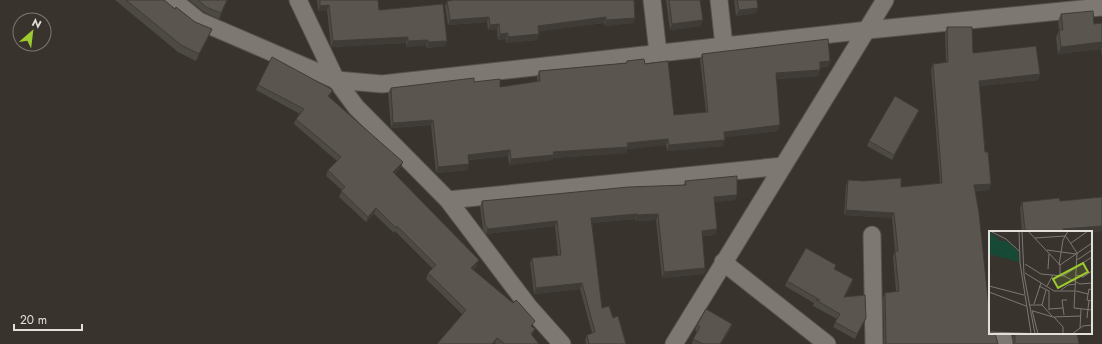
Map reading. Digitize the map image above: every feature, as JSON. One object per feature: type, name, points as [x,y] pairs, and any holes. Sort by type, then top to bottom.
[{"type":"street","points":[[173,0],[199,21],[336,80],[382,84],[868,30],[1102,7]]},
{"type":"street","points":[[298,0],[336,80],[356,107],[448,200],[529,308],[562,344]]},
{"type":"street","points":[[652,0],[658,54]]},
{"type":"street","points":[[719,0],[724,46]]},
{"type":"street","points":[[674,344],[885,0]]},
{"type":"street","points":[[448,200],[783,166]]},
{"type":"street","points":[[872,235],[874,344]]},
{"type":"street","points":[[723,262],[827,344]]},
{"type":"street","points":[[1002,334],[1004,344]]},
{"type":"building","points":[[126,0],[164,0],[175,9],[176,7],[195,22],[212,29],[199,54],[181,45]]},
{"type":"building","points":[[198,0],[227,0],[221,13],[206,7]]},
{"type":"building","points":[[320,0],[378,0],[379,10],[443,4],[447,41],[408,41],[408,37],[333,41],[329,5],[320,6]]},
{"type":"building","points":[[634,0],[635,18],[606,20],[606,17],[538,26],[539,34],[508,37],[508,33],[500,34],[499,24],[490,25],[489,17],[450,20],[447,1]]},
{"type":"building","points":[[669,0],[700,0],[703,20],[672,24]]},
{"type":"building","points":[[737,0],[757,0],[758,8],[739,10]]},
{"type":"building","points":[[1093,11],[1094,24],[1102,23],[1102,42],[1061,47],[1059,30],[1063,30],[1061,14]]},
{"type":"building","points":[[947,27],[972,27],[973,53],[1036,46],[1040,74],[979,81],[985,152],[988,152],[991,184],[974,185],[979,213],[989,308],[989,334],[995,334],[998,344],[886,344],[885,293],[899,291],[895,251],[898,251],[894,213],[846,210],[848,180],[864,181],[901,178],[901,187],[942,183],[933,64],[948,62]]},
{"type":"building","points":[[828,39],[830,61],[820,62],[820,70],[776,73],[780,125],[724,132],[725,140],[669,145],[668,139],[627,143],[628,147],[553,152],[554,155],[511,159],[510,150],[468,155],[469,164],[438,167],[433,120],[393,123],[391,88],[474,78],[474,82],[500,79],[500,87],[540,81],[539,71],[627,63],[627,61],[644,59],[645,64],[668,61],[674,115],[708,112],[702,54]]},
{"type":"building","points":[[272,57],[333,90],[328,96],[403,162],[393,172],[479,260],[471,268],[513,303],[516,300],[535,321],[531,326],[535,329],[531,334],[539,344],[505,344],[497,338],[492,344],[437,344],[466,310],[428,273],[436,265],[397,226],[396,228],[376,208],[368,217],[341,191],[345,187],[328,170],[341,157],[296,119],[304,109],[258,85]]},
{"type":"building","points":[[895,96],[919,110],[894,155],[869,141]]},
{"type":"building","points":[[737,176],[737,195],[714,197],[717,229],[702,231],[705,268],[664,272],[658,214],[637,214],[591,218],[602,308],[609,306],[613,318],[618,316],[626,344],[589,344],[587,335],[595,332],[582,283],[536,288],[532,258],[561,255],[557,221],[488,229],[485,225],[482,201],[629,187],[686,185],[685,181]]},
{"type":"building","points":[[1102,197],[1102,226],[1063,229],[1063,231],[1025,230],[1022,202],[1059,198],[1060,201]]},
{"type":"building","points":[[806,248],[836,265],[834,269],[853,279],[844,297],[865,295],[866,318],[857,334],[835,322],[840,314],[816,300],[820,300],[787,281]]},
{"type":"building","points":[[706,309],[732,324],[720,344],[703,344],[693,339],[700,327],[697,325]]},
{"type":"building","points":[[1015,334],[1077,334],[1079,344],[1013,344],[1015,342]]}]
